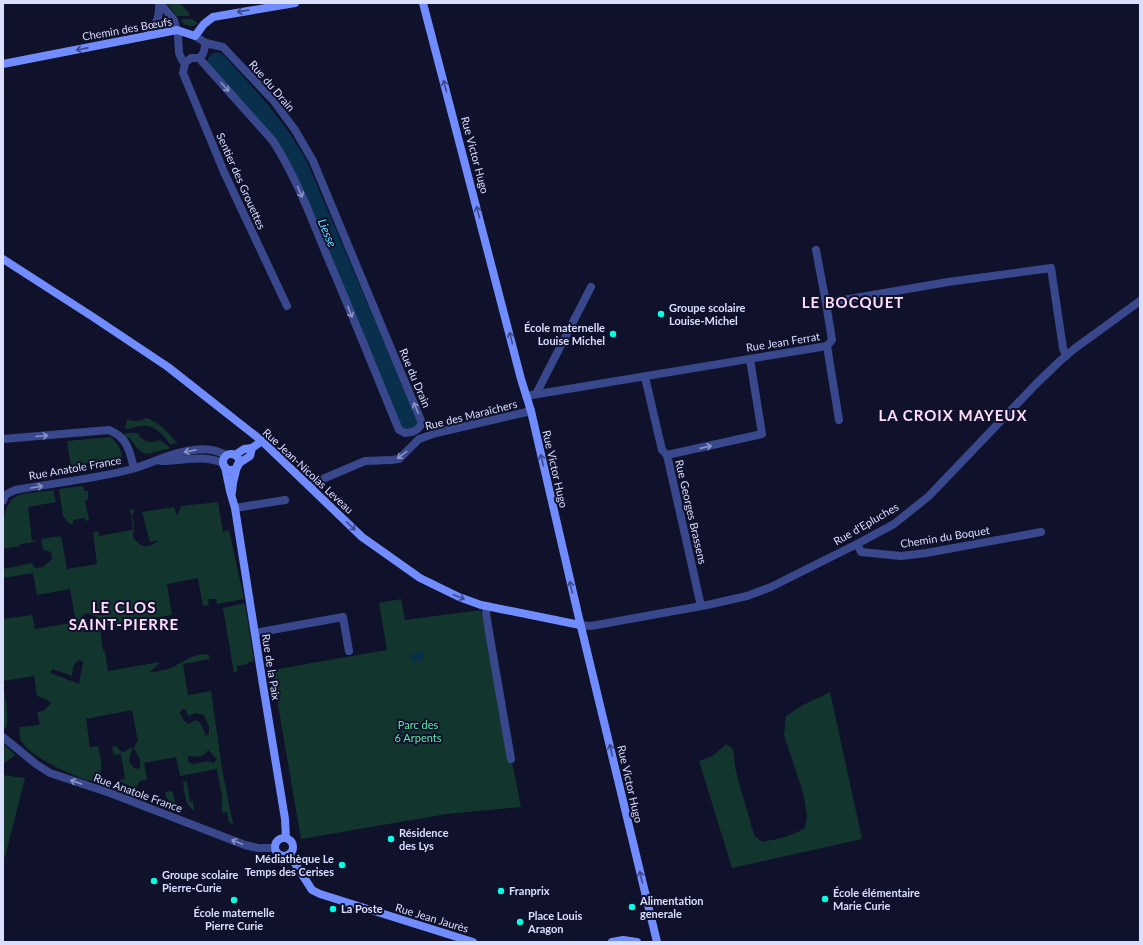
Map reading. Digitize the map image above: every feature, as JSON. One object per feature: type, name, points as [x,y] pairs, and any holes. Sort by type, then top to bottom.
[{"type":"street","points":[[159,3],[174,20],[177,30]]},
{"type":"street","points":[[147,35],[158,19],[159,3]]},
{"type":"street","points":[[186,63],[191,58],[199,58],[203,54],[206,43],[195,36],[204,24],[213,17],[295,3]]},
{"type":"street","name":"Rue Victor Hugo","points":[[423,3],[531,411],[580,625],[657,942]]},
{"type":"street","name":"Chemin des Bœufs","points":[[3,64],[177,30],[195,36]]},
{"type":"street","name":"Sentier des Grouettes","points":[[177,30],[179,53],[182,60],[186,63],[184,73],[224,172],[287,306]]},
{"type":"street","name":"Rue du Drain","points":[[199,58],[273,141],[283,155],[292,171],[399,430],[405,433],[415,430],[422,423],[313,160],[295,130],[273,100],[223,47],[206,43]]},
{"type":"street","name":"Rue Jean Ferrat","points":[[526,396],[827,346],[832,340],[816,250]]},
{"type":"street","name":"Rue Jean-Nicolas Leveau","points":[[3,259],[168,367],[262,441],[362,537],[420,578],[459,597],[487,606],[580,625]]},
{"type":"street","points":[[826,303],[948,282],[1050,268],[1063,348],[1066,356]]},
{"type":"street","points":[[536,394],[591,287]]},
{"type":"street","name":"Rue d'Epluches","points":[[580,625],[591,626],[747,596],[771,587],[894,524],[929,496],[1037,383],[1066,356],[1140,301]]},
{"type":"street","points":[[827,346],[839,420]]},
{"type":"street","points":[[668,455],[762,434],[750,359]]},
{"type":"street","name":"Rue Georges Brassens","points":[[644,377],[662,450],[668,455],[701,606]]},
{"type":"street","name":"Rue des Maraîchers","points":[[310,486],[318,481],[365,461],[399,459],[419,439],[436,433],[531,411]]},
{"type":"street","points":[[3,439],[109,430],[119,434],[126,443],[134,468]]},
{"type":"street","points":[[252,448],[250,456],[235,469],[232,470],[224,462],[231,454],[235,455],[244,449],[252,448],[262,441]]},
{"type":"street","name":"Rue Anatole France","points":[[3,500],[6,495],[16,490],[134,468],[154,462],[172,454],[200,449],[215,450],[224,462]]},
{"type":"street","points":[[232,499],[233,483],[238,465],[238,458],[235,455]]},
{"type":"street","name":"Rue de la Paix","points":[[224,462],[235,508],[285,819],[286,838]]},
{"type":"street","points":[[235,508],[285,500]]},
{"type":"street","name":"Chemin du Boquet","points":[[857,544],[861,552],[901,556],[926,553],[1042,532]]},
{"type":"street","points":[[487,606],[486,613],[511,759]]},
{"type":"street","points":[[255,634],[343,617],[349,651]]},
{"type":"street","name":"Rue Anatole France","points":[[3,737],[36,764],[50,773],[110,793],[245,845],[258,848],[275,848]]},
{"type":"street","points":[[281,838],[286,838],[290,841],[292,846],[291,852],[289,854],[281,855],[275,848],[277,841],[281,838]]},
{"type":"street","name":"Rue Jean Jaurès","points":[[289,854],[312,890],[320,894],[473,942]]},
{"type":"street","points":[[612,942],[622,940],[638,942]]},
{"type":"green space","points":[[167,3],[180,3],[190,14],[189,16],[177,16]]},
{"type":"green space","points":[[182,19],[192,19],[198,23],[194,26],[187,26],[181,21]]},
{"type":"green space","points":[[146,418],[160,425],[177,443],[170,444],[161,433],[154,428],[139,426],[128,429],[125,428],[127,420],[139,421]]},
{"type":"green space","points":[[138,433],[144,440],[150,442],[160,440],[169,447],[169,449],[147,454],[143,453],[130,438],[127,438],[124,434]]},
{"type":"green space","points":[[111,437],[118,445],[122,455],[121,461],[117,464],[115,459],[71,466],[67,441]]},
{"type":"green space","points":[[83,486],[84,491],[88,491],[88,499],[85,501],[89,520],[86,521],[85,518],[73,520],[73,524],[70,524],[63,516],[59,489]]},
{"type":"green space","points":[[53,490],[56,502],[28,507],[32,541],[35,540],[35,542],[20,544],[20,546],[3,549],[3,527],[8,504],[19,495]]},
{"type":"green space","points":[[218,502],[223,532],[229,530],[244,599],[217,604],[216,599],[208,599],[209,605],[203,606],[198,578],[167,584],[172,615],[100,627],[103,651],[105,651],[108,671],[160,662],[149,673],[166,670],[194,656],[204,654],[209,655],[210,659],[183,664],[188,695],[211,691],[222,769],[233,824],[229,823],[227,812],[222,813],[222,797],[217,769],[180,776],[176,757],[144,763],[147,779],[139,782],[136,789],[117,780],[125,779],[121,754],[114,755],[112,747],[117,746],[120,751],[124,752],[130,748],[133,748],[129,762],[134,768],[138,769],[140,767],[140,759],[134,748],[138,742],[132,710],[86,719],[90,747],[98,746],[101,760],[101,773],[97,781],[75,776],[38,757],[22,742],[19,727],[40,724],[37,713],[45,710],[51,703],[46,699],[37,696],[34,676],[3,681],[3,619],[32,615],[35,629],[77,622],[70,589],[37,595],[33,573],[3,578],[3,569],[32,563],[35,568],[43,567],[52,559],[51,552],[43,550],[41,539],[61,536],[67,569],[97,564],[93,533],[98,531],[99,536],[133,529],[130,509],[134,510],[134,513],[132,514],[134,527],[133,537],[141,545],[152,545],[158,540],[150,542],[142,512],[174,507],[177,516],[181,506]],"holes":[[[87,613],[97,617],[88,632],[84,632],[80,628],[79,621],[83,615]],[[80,660],[83,662],[79,684],[50,672],[53,669],[72,676],[73,667],[76,662]],[[181,710],[186,710],[189,716],[195,713],[204,715],[209,727],[209,734],[206,736],[200,722],[195,720],[189,724],[184,721],[180,713]],[[208,750],[217,759],[214,763],[206,761],[194,764],[188,761],[188,756],[200,756]]]},
{"type":"green space","name":"Parc des 6 Arpents","points":[[401,599],[405,620],[481,610],[521,807],[447,814],[301,839],[272,670],[387,650],[379,603]]},
{"type":"green space","points":[[245,603],[254,661],[237,666],[237,672],[234,673],[223,608]]},
{"type":"green space","points":[[3,684],[7,709],[7,727],[3,728]]},
{"type":"green space","points":[[830,692],[862,839],[732,868],[699,761],[714,755],[726,744],[733,749],[736,772],[754,835],[762,842],[785,837],[800,831],[805,828],[807,816],[803,792],[784,735],[786,716],[803,705]]},
{"type":"green space","points":[[3,743],[15,755],[3,764]]},
{"type":"green space","points":[[3,775],[25,778],[5,857],[3,856]]},
{"type":"green space","points":[[187,781],[190,802],[193,801],[194,811],[188,805],[186,798],[183,782]]},
{"type":"green space","points":[[172,791],[174,804],[170,802],[165,794],[165,792]]},
{"type":"water","points":[[423,652],[424,660],[412,662],[411,654]]},
{"type":"waterway","name":"Liesse","points":[[217,62],[251,99],[272,125],[282,138],[299,167],[408,423]]},
{"type":"place","name":"Groupe scolaire Louise-Michel","points":[[661,314]]},
{"type":"place","name":"École maternelle Louise Michel","points":[[613,334]]},
{"type":"place","name":"Résidence des Lys","points":[[391,839]]},
{"type":"place","name":"Médiathèque Le Temps des Cerises","points":[[342,865]]},
{"type":"place","name":"Groupe scolaire Pierre-Curie","points":[[154,881]]},
{"type":"place","name":"Franprix","points":[[501,891]]},
{"type":"place","name":"École élémentaire Marie Curie","points":[[825,899]]},
{"type":"place","name":"École maternelle Pierre Curie","points":[[234,900]]},
{"type":"place","name":"Alimentation generale","points":[[632,907]]},
{"type":"place","name":"La Poste","points":[[333,909]]},
{"type":"place","name":"Place Louis Aragon","points":[[520,922]]},
{"type":"district","name":"LE BOCQUET","points":[[853,303]]},
{"type":"district","name":"LA CROIX MAYEUX","points":[[953,416]]},
{"type":"district","name":"LE CLOS SAINT-PIERRE","points":[[124,616]]}]
